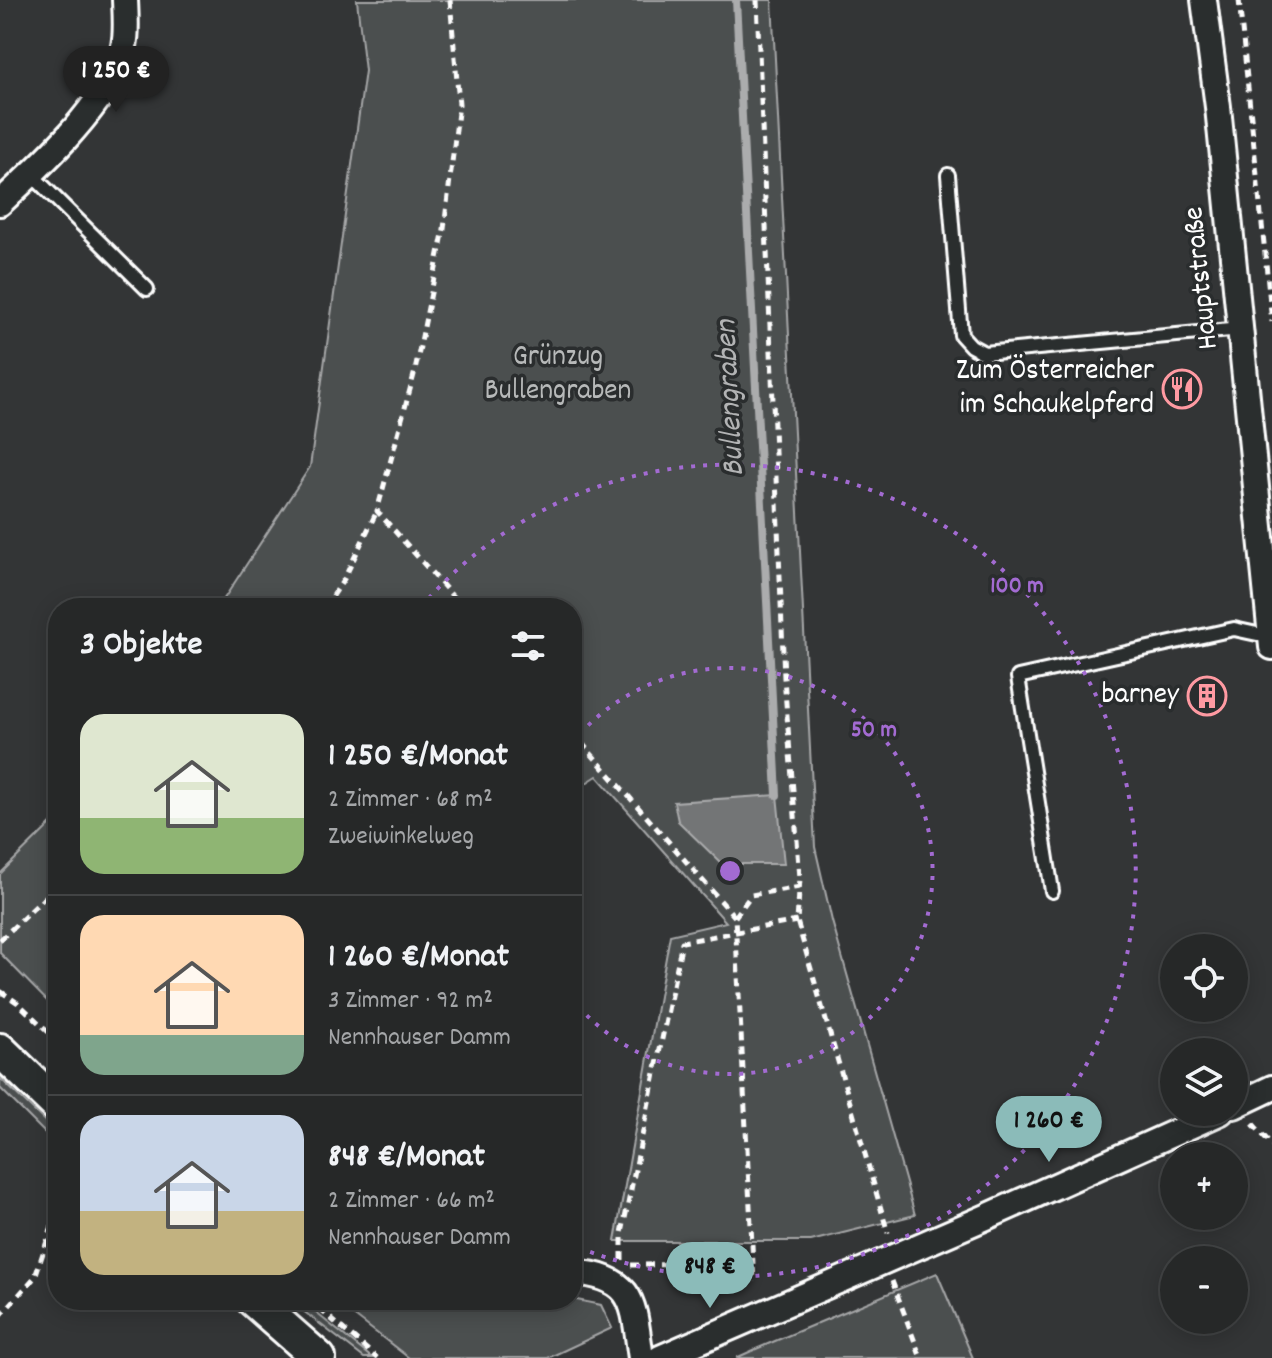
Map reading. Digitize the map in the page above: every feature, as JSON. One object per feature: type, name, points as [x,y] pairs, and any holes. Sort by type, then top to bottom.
[{"type":"main road","points":[[0,1050],[48,1096]]},
{"type":"main road","points":[[264,1310],[319,1358]]},
{"type":"street","points":[[0,203],[98,98],[118,66],[127,32],[125,0]]},
{"type":"street","name":"Hauptstraße","points":[[1204,0],[1218,107],[1271,642]]},
{"type":"street","points":[[1248,1099],[1272,1088]]},
{"type":"street","points":[[660,1358],[1190,1126]]},
{"type":"street","points":[[582,1274],[603,1277],[619,1285],[633,1306],[641,1358]]},
{"type":"lane","points":[[30,173],[147,289]]},
{"type":"lane","points":[[948,175],[961,335],[971,346],[984,353],[1241,329]]},
{"type":"lane","points":[[1052,891],[1018,677],[1234,629],[1271,642]]},
{"type":"path","points":[[332,598],[377,511],[415,371],[444,229],[459,104],[450,0]]},
{"type":"path","points":[[757,0],[784,678],[800,887],[797,921],[882,1212]]},
{"type":"path","points":[[1239,0],[1272,322]]},
{"type":"path","points":[[377,511],[454,598]]},
{"type":"path","points":[[582,743],[735,917],[754,1282]]},
{"type":"path","points":[[735,917],[751,895],[800,887]]},
{"type":"path","points":[[0,940],[48,894]]},
{"type":"path","points":[[753,1264],[622,1265],[622,1233],[682,942],[797,921]]},
{"type":"path","points":[[0,991],[48,1031]]},
{"type":"path","points":[[1252,1123],[1272,1145]]},
{"type":"path","points":[[0,1316],[35,1277],[48,1238]]},
{"type":"path","points":[[893,1286],[921,1358]]},
{"type":"path","points":[[321,1310],[377,1358]]},
{"type":"green space","name":"Grünzug Bullengraben","points":[[357,0],[772,0],[815,847],[832,921],[915,1215],[811,1241],[615,1241],[670,935],[726,922],[597,776],[582,786],[582,598],[225,598],[310,467],[365,71]]},
{"type":"green space","points":[[48,827],[48,1002],[0,953],[0,874]]},
{"type":"green space","points":[[0,1078],[48,1124],[48,1136],[0,1088]]},
{"type":"green space","points":[[937,1273],[973,1358],[736,1358],[756,1349]]},
{"type":"green space","points":[[582,1301],[601,1305],[612,1328],[548,1358],[409,1358],[347,1310],[582,1310]]},
{"type":"green space","points":[[302,1310],[312,1310],[372,1358],[364,1358]]},
{"type":"shaded area","points":[[777,795],[784,864],[722,864],[678,821],[674,802]]},
{"type":"waterway","name":"Bullengraben","points":[[736,0],[777,795]]},
{"type":"place","name":"Zum Österreicher im Schaukelpferd","points":[[1182,389]]},
{"type":"place","name":"barney","points":[[1207,696]]}]
